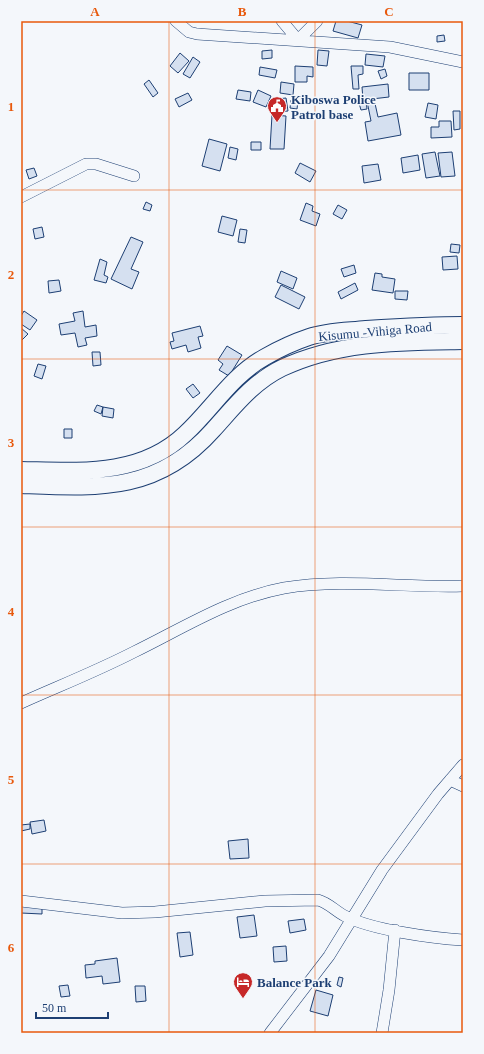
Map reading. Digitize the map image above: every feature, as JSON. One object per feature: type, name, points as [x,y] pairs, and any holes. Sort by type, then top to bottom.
[{"type":"highway","name":"Kisumu -Vihiga Road","points":[[21,470],[108,470],[150,457],[165,450],[185,435],[232,380],[246,368],[265,356],[310,336],[335,331],[463,324]]},
{"type":"highway","name":"Kisumu -Vihiga Road","points":[[21,485],[94,486],[125,483],[152,476],[176,462],[197,447],[237,403],[254,387],[281,369],[315,354],[352,346],[463,341]]},
{"type":"street","points":[[176,21],[189,32],[197,34],[390,47],[463,62]]},
{"type":"street","points":[[282,21],[298,40]]},
{"type":"street","points":[[298,40],[316,21]]},
{"type":"street","points":[[21,197],[86,164],[96,164],[134,176]]},
{"type":"street","points":[[21,704],[126,656],[208,612],[284,588],[321,585],[463,586]]},
{"type":"street","points":[[270,1033],[329,956],[382,870],[463,765]]},
{"type":"street","points":[[450,780],[463,786]]},
{"type":"street","points":[[21,901],[122,913],[155,912],[230,903],[304,899],[326,902],[344,915],[394,930],[463,940]]},
{"type":"street","points":[[382,1033],[389,990],[394,930]]},
{"type":"building","points":[[336,21],[347,21],[362,25],[358,38],[333,31]]},
{"type":"building","points":[[444,35],[445,41],[437,42],[437,36]]},
{"type":"building","points":[[272,50],[272,58],[262,59],[262,51]]},
{"type":"building","points":[[318,50],[329,51],[327,66],[317,65]]},
{"type":"building","points":[[180,53],[189,61],[178,73],[170,66]]},
{"type":"building","points":[[366,54],[385,56],[383,67],[365,65]]},
{"type":"building","points":[[193,57],[200,62],[190,78],[183,74]]},
{"type":"building","points":[[295,66],[313,67],[313,77],[307,76],[307,82],[295,82]]},
{"type":"building","points":[[351,66],[363,66],[363,74],[358,75],[359,89],[353,89]]},
{"type":"building","points":[[260,67],[277,70],[275,78],[259,75]]},
{"type":"building","points":[[385,69],[387,76],[381,79],[378,71]]},
{"type":"building","points":[[409,73],[429,73],[429,90],[409,90]]},
{"type":"building","points":[[149,80],[158,93],[153,97],[144,84]]},
{"type":"building","points":[[281,82],[294,84],[293,95],[280,93]]},
{"type":"building","points":[[388,84],[389,97],[363,100],[362,87]]},
{"type":"building","points":[[238,90],[251,92],[250,101],[236,99]]},
{"type":"building","points":[[258,90],[271,96],[266,107],[253,102]]},
{"type":"building","points":[[188,93],[192,100],[179,107],[175,99]]},
{"type":"building","points":[[286,98],[288,111],[278,112],[277,99]]},
{"type":"building","points":[[374,99],[378,117],[397,113],[401,135],[368,141],[365,122],[371,121],[367,101]]},
{"type":"building","points":[[291,100],[298,101],[297,109],[290,108]]},
{"type":"building","points":[[366,101],[367,109],[361,110],[359,103]]},
{"type":"building","points":[[428,103],[438,105],[436,119],[425,117]]},
{"type":"building","points":[[453,111],[460,111],[460,129],[454,130]]},
{"type":"building","points":[[272,115],[286,116],[284,149],[270,149]]},
{"type":"building","points":[[439,121],[451,121],[452,137],[431,138],[431,127],[439,127]]},
{"type":"building","points":[[209,139],[227,144],[220,171],[202,166]]},
{"type":"building","points":[[251,142],[261,142],[261,150],[251,150]]},
{"type":"building","points":[[230,147],[238,149],[236,160],[228,158]]},
{"type":"building","points":[[435,152],[440,176],[426,178],[422,154]]},
{"type":"building","points":[[452,152],[455,176],[441,177],[438,153]]},
{"type":"building","points":[[418,155],[420,170],[403,173],[401,158]]},
{"type":"building","points":[[300,163],[316,171],[310,182],[295,173]]},
{"type":"building","points":[[378,164],[381,180],[364,183],[362,166]]},
{"type":"building","points":[[34,168],[37,176],[29,179],[26,170]]},
{"type":"building","points":[[146,202],[152,205],[150,211],[143,209]]},
{"type":"building","points":[[306,203],[313,206],[312,211],[320,214],[316,226],[300,220]]},
{"type":"building","points":[[338,205],[347,210],[342,219],[333,214]]},
{"type":"building","points":[[222,216],[237,220],[233,236],[218,232]]},
{"type":"building","points":[[42,227],[44,237],[35,239],[33,229]]},
{"type":"building","points":[[240,229],[247,230],[245,243],[238,242]]},
{"type":"building","points":[[131,237],[143,242],[131,269],[139,272],[132,289],[111,279]]},
{"type":"building","points":[[451,244],[460,245],[459,253],[450,252]]},
{"type":"building","points":[[457,256],[458,269],[443,270],[442,257]]},
{"type":"building","points":[[100,259],[107,262],[104,275],[108,277],[106,283],[94,280]]},
{"type":"building","points":[[354,265],[356,273],[344,277],[341,269]]},
{"type":"building","points":[[281,271],[297,278],[293,289],[277,282]]},
{"type":"building","points":[[375,273],[382,274],[382,277],[395,279],[393,293],[372,290]]},
{"type":"building","points":[[59,280],[61,291],[49,293],[48,281]]},
{"type":"building","points":[[355,283],[358,290],[341,299],[338,292]]},
{"type":"building","points":[[281,285],[305,297],[299,309],[275,297]]},
{"type":"building","points":[[395,291],[408,291],[407,300],[395,299]]},
{"type":"building","points":[[24,311],[37,320],[30,330],[21,324],[21,316]]},
{"type":"building","points":[[83,311],[85,327],[96,325],[97,336],[85,338],[87,345],[78,347],[75,333],[61,335],[59,324],[75,321],[73,313]]},
{"type":"building","points":[[200,326],[203,336],[198,337],[201,348],[188,352],[186,345],[172,349],[170,342],[174,341],[172,333]]},
{"type":"building","points":[[21,328],[28,334],[21,341]]},
{"type":"building","points":[[227,346],[242,355],[229,376],[219,370],[223,364],[218,360]]},
{"type":"building","points":[[92,352],[100,352],[101,365],[93,366]]},
{"type":"building","points":[[38,364],[46,366],[42,379],[34,376]]},
{"type":"building","points":[[193,384],[200,393],[193,398],[186,389]]},
{"type":"building","points":[[97,405],[103,407],[101,414],[94,411]]},
{"type":"building","points":[[103,407],[114,409],[113,418],[102,416]]},
{"type":"building","points":[[64,429],[72,429],[72,438],[64,438]]},
{"type":"building","points":[[44,820],[46,831],[32,834],[30,822]]},
{"type":"building","points":[[30,824],[30,829],[21,831],[21,825]]},
{"type":"building","points":[[248,839],[249,858],[230,859],[228,841]]},
{"type":"building","points":[[21,906],[42,907],[42,914],[21,913]]},
{"type":"building","points":[[254,915],[257,936],[240,938],[237,917]]},
{"type":"building","points":[[304,919],[306,930],[290,933],[288,921]]},
{"type":"building","points":[[190,932],[193,955],[180,957],[177,933]]},
{"type":"building","points":[[286,946],[287,961],[274,962],[273,947]]},
{"type":"building","points":[[117,958],[120,982],[103,984],[102,976],[86,978],[85,965],[95,964],[95,961]]},
{"type":"building","points":[[339,977],[343,978],[341,987],[337,985]]},
{"type":"building","points":[[68,985],[70,996],[61,997],[59,986]]},
{"type":"building","points":[[135,986],[145,986],[146,1001],[136,1002]]},
{"type":"building","points":[[316,990],[333,995],[328,1016],[310,1011]]},
{"type":"place","name":"Kiboswa Police Patrol base","points":[[277,123]]},
{"type":"place","name":"Balance Park","points":[[243,999]]}]
